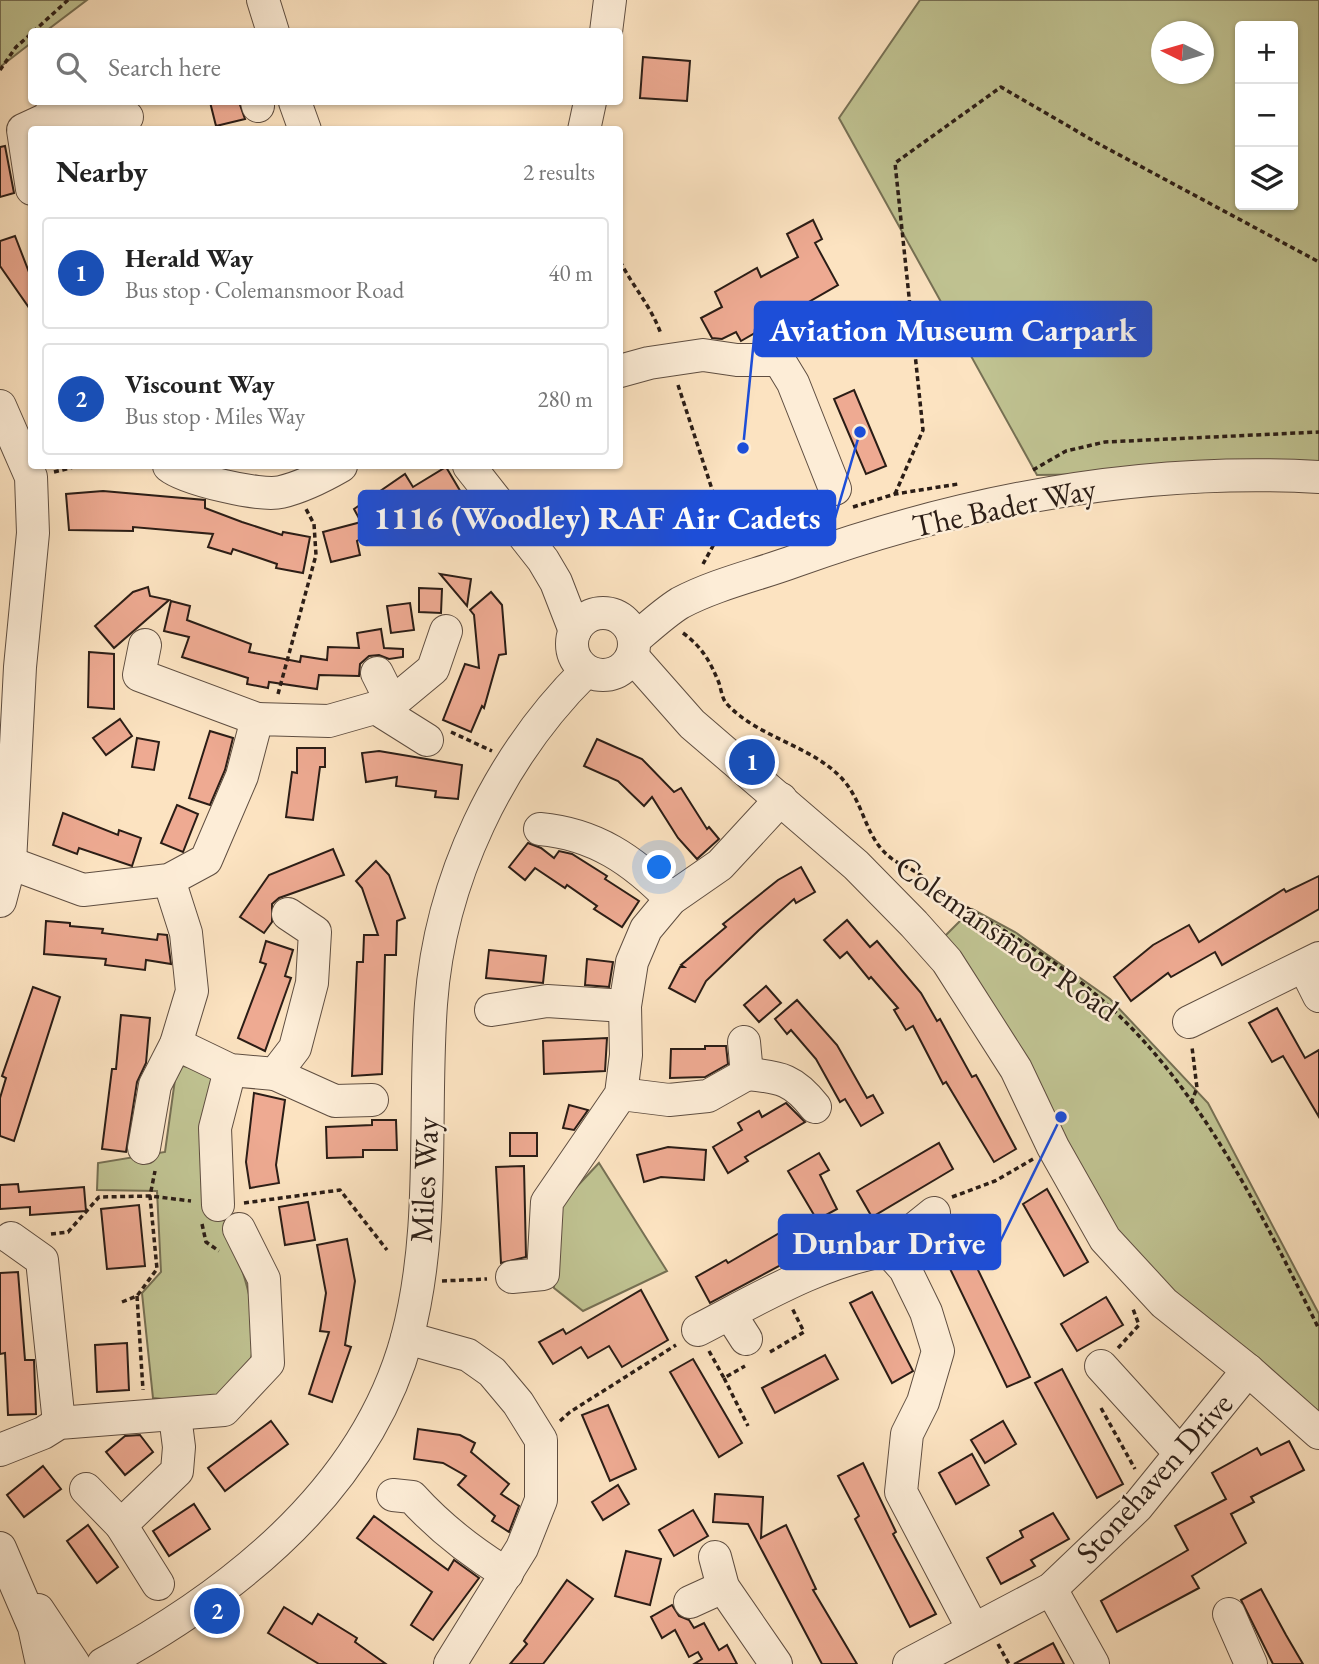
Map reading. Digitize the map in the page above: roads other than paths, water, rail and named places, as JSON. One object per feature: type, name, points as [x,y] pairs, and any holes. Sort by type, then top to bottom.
[{"type":"street","points":[[263,0],[272,28]]},
{"type":"street","points":[[606,28],[610,0]]},
{"type":"street","points":[[296,105],[304,126]]},
{"type":"street","points":[[585,126],[589,105]]},
{"type":"street","points":[[32,120],[127,117]]},
{"type":"street","points":[[623,370],[703,355],[737,360],[779,360],[793,383],[836,504]]},
{"type":"street","points":[[0,406],[31,477],[33,533],[10,667],[10,863],[0,901]]},
{"type":"street","points":[[174,469],[230,487],[278,493],[316,474]]},
{"type":"street","points":[[471,469],[543,560],[556,582],[585,656],[618,672],[622,631],[585,618],[585,656]]},
{"type":"street","name":"The Bader Way","points":[[622,631],[677,605],[700,585],[849,542],[1044,492],[1254,473],[1319,477]]},
{"type":"street","name":"Colemansmoor Road","points":[[543,560],[622,631],[692,724],[856,865],[947,961],[1016,1069],[1053,1147],[1105,1239],[1164,1303],[1248,1370],[1319,1433]]},
{"type":"street","points":[[138,673],[264,719],[329,721],[384,706],[433,669],[446,631]]},
{"type":"street","name":"Colemansmoor Road","points":[[585,656],[653,705],[692,724]]},
{"type":"street","name":"Miles Way","points":[[103,1664],[161,1632],[262,1558],[305,1515],[329,1485],[364,1436],[388,1389],[407,1338],[425,1223],[431,1002],[447,912],[484,808],[529,735],[585,656]]},
{"type":"street","points":[[377,673],[384,706],[427,740]]},
{"type":"street","points":[[10,863],[83,890],[169,880],[206,860],[264,719]]},
{"type":"street","points":[[512,1277],[546,1286],[547,1202],[621,1094],[626,1055],[625,1006],[632,962],[646,929],[671,899],[720,865],[781,799]]},
{"type":"street","points":[[564,823],[615,850],[671,899]]},
{"type":"street","points":[[150,1158],[155,1084],[176,1044],[191,991],[186,933],[169,880]]},
{"type":"street","points":[[275,1074],[295,1048],[328,930],[288,914]]},
{"type":"street","points":[[1189,1022],[1311,962],[1319,996]]},
{"type":"street","points":[[491,1010],[547,1002],[625,1006]]},
{"type":"street","points":[[744,1042],[747,1074]]},
{"type":"street","points":[[176,1044],[230,1070],[275,1074],[335,1101],[372,1100]]},
{"type":"street","points":[[218,1205],[215,1128],[230,1070]]},
{"type":"street","points":[[621,1094],[669,1100],[708,1096],[747,1074],[780,1077],[802,1091],[815,1107]]},
{"type":"street","points":[[698,1330],[738,1326],[809,1274],[859,1255],[888,1250],[934,1213]]},
{"type":"street","points":[[0,1450],[43,1433],[59,1423],[224,1410],[268,1363],[274,1277],[239,1229]]},
{"type":"street","points":[[10,1238],[43,1260],[59,1423]]},
{"type":"street","points":[[888,1250],[905,1269],[926,1312],[938,1351],[923,1402],[906,1434],[901,1492],[973,1629]]},
{"type":"street","points":[[407,1338],[468,1355],[492,1371],[518,1403],[541,1440],[541,1500],[507,1574],[450,1664]]},
{"type":"street","points":[[1101,1366],[1180,1453]]},
{"type":"street","name":"Stonehaven Drive","points":[[909,1664],[1051,1589],[1137,1507],[1248,1370]]},
{"type":"street","points":[[121,1525],[177,1471],[179,1447],[160,1416]]},
{"type":"street","points":[[86,1489],[121,1525],[159,1584]]},
{"type":"street","points":[[408,1491],[433,1521],[467,1549],[507,1574]]},
{"type":"street","points":[[0,1548],[15,1577],[34,1626],[42,1664]]},
{"type":"street","points":[[715,1557],[723,1587],[776,1664]]},
{"type":"street","points":[[15,1577],[74,1664]]},
{"type":"street","name":"Miles Way","points":[[143,1664],[230,1582]]},
{"type":"street","points":[[690,1602],[723,1587]]},
{"type":"street","points":[[1051,1589],[1093,1664]]},
{"type":"street","points":[[1228,1614],[1251,1664]]},
{"type":"place","name":"1116 (Woodley) RAF Air Cadets","points":[[860,432]]},
{"type":"place","name":"Aviation Museum Carpark","points":[[743,448]]},
{"type":"place","name":"Herald Way","points":[[752,762]]},
{"type":"place","name":"Dunbar Drive","points":[[1061,1117]]},
{"type":"place","name":"Viscount Way","points":[[217,1611]]}]
